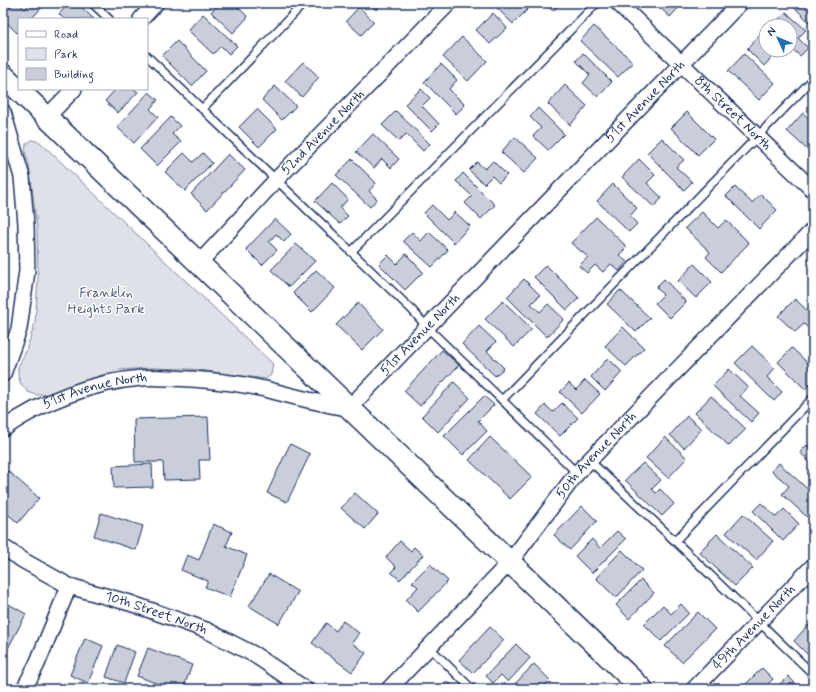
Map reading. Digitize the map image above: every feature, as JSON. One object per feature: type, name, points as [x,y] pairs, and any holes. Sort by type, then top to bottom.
[{"type":"main road","points":[[3,75],[18,89]]},
{"type":"main road","points":[[19,90],[642,689]]},
{"type":"street","points":[[142,18],[156,3]]},
{"type":"street","name":"52nd Avenue North","points":[[199,263],[276,180],[449,3]]},
{"type":"street","name":"8th Street North","points":[[618,3],[813,190]]},
{"type":"street","name":"51st Avenue North","points":[[3,429],[30,412],[56,399],[110,383],[142,378],[216,380],[265,389],[349,408],[740,3]]},
{"type":"street","points":[[47,117],[73,90]]},
{"type":"street","points":[[3,112],[22,177],[26,224],[27,271],[19,329],[3,374]]},
{"type":"street","name":"50th Avenue North","points":[[389,689],[510,562],[577,473],[589,460],[813,230]]},
{"type":"street","name":"10th Street North","points":[[3,547],[24,561],[69,586],[130,603],[206,630],[255,655],[305,689]]},
{"type":"street","name":"49th Avenue North","points":[[694,689],[813,566]]},
{"type":"street","points":[[24,689],[37,664],[69,586]]},
{"type":"lane","points":[[92,3],[108,18]]},
{"type":"lane","points":[[202,109],[304,3]]},
{"type":"lane","points":[[351,252],[597,3]]},
{"type":"lane","points":[[148,57],[412,310],[426,327],[577,473]]},
{"type":"lane","points":[[502,400],[813,79]]},
{"type":"lane","points":[[675,541],[813,398]]},
{"type":"lane","points":[[589,460],[813,674]]},
{"type":"lane","points":[[429,647],[472,689]]},
{"type":"green space","name":"Franklin Heights Park","points":[[32,140],[40,142],[273,364],[271,375],[266,379],[191,369],[151,368],[117,370],[48,394],[37,395],[28,392],[21,384],[18,376],[18,367],[26,351],[35,323],[38,279],[37,226],[29,165],[25,152],[26,144]]},
{"type":"building","points":[[15,3],[18,3],[25,9],[30,3],[46,3],[32,18],[18,18],[17,33],[3,19],[3,15]]},
{"type":"building","points":[[69,3],[77,3],[93,18],[63,18],[59,14]]},
{"type":"building","points":[[220,3],[234,3],[248,17],[233,33],[211,12]]},
{"type":"building","points":[[369,3],[383,3],[376,10]]},
{"type":"building","points":[[500,3],[528,3],[531,6],[513,24],[496,7]]},
{"type":"building","points":[[544,3],[561,3],[553,11]]},
{"type":"building","points":[[655,3],[683,3],[670,17]]},
{"type":"building","points":[[794,3],[813,3],[813,26],[792,5]]},
{"type":"building","points":[[359,7],[374,22],[361,35],[346,21]]},
{"type":"building","points":[[786,12],[793,18],[780,18]]},
{"type":"building","points":[[493,13],[507,28],[490,44],[476,30]]},
{"type":"building","points":[[203,14],[237,46],[229,54],[221,46],[213,54],[188,30]]},
{"type":"building","points":[[798,23],[806,30],[798,38]]},
{"type":"building","points":[[594,26],[633,62],[618,77],[580,41]]},
{"type":"building","points":[[462,37],[487,61],[468,81],[443,57]]},
{"type":"building","points":[[758,37],[758,58],[772,58],[764,66],[747,49]]},
{"type":"building","points":[[798,38],[808,48],[800,56],[798,54]]},
{"type":"building","points":[[177,41],[206,71],[192,86],[162,56]]},
{"type":"building","points":[[583,53],[612,82],[598,97],[583,83],[590,75],[576,61]]},
{"type":"building","points":[[744,54],[775,83],[759,100],[728,71]]},
{"type":"building","points":[[303,62],[319,77],[302,97],[285,81]]},
{"type":"building","points":[[441,64],[457,80],[449,89],[465,105],[456,114],[424,82]]},
{"type":"building","points":[[565,85],[587,106],[570,125],[548,104]]},
{"type":"building","points":[[275,86],[296,106],[282,120],[262,100]]},
{"type":"building","points":[[421,89],[430,98],[422,106],[439,124],[432,131],[405,104]]},
{"type":"building","points":[[115,90],[135,90],[138,92],[118,113],[105,101]]},
{"type":"building","points":[[149,92],[158,100],[150,109],[158,117],[134,143],[117,127]]},
{"type":"building","points":[[538,108],[564,134],[548,150],[533,136],[541,128],[530,117]]},
{"type":"building","points":[[257,109],[277,129],[259,147],[239,127]]},
{"type":"building","points":[[396,111],[430,144],[423,151],[406,134],[399,141],[382,125]]},
{"type":"building","points":[[687,112],[714,139],[698,155],[671,128]]},
{"type":"building","points":[[803,113],[813,122],[813,155],[787,131]]},
{"type":"building","points":[[171,117],[180,126],[172,134],[181,142],[157,166],[140,149]]},
{"type":"building","points":[[373,134],[399,159],[391,168],[382,159],[374,168],[356,152]]},
{"type":"building","points":[[515,137],[538,158],[524,173],[501,152]]},
{"type":"building","points":[[662,138],[684,160],[676,167],[692,182],[684,190],[647,153]]},
{"type":"building","points":[[184,153],[193,162],[203,153],[212,163],[185,191],[165,172]]},
{"type":"building","points":[[228,154],[245,170],[207,210],[191,194]]},
{"type":"building","points":[[352,159],[376,183],[369,191],[377,199],[370,207],[336,175]]},
{"type":"building","points":[[639,159],[655,175],[647,183],[662,198],[654,207],[622,177]]},
{"type":"building","points":[[493,161],[507,175],[499,183],[492,176],[484,184],[469,170],[477,162],[485,169]]},
{"type":"building","points":[[463,173],[495,205],[481,219],[465,203],[472,196],[456,181]]},
{"type":"building","points":[[332,183],[348,199],[340,208],[348,216],[340,224],[315,201]]},
{"type":"building","points":[[613,184],[637,208],[630,216],[637,224],[629,232],[597,201]]},
{"type":"building","points":[[735,187],[752,203],[761,194],[777,210],[759,229],[726,196]]},
{"type":"building","points":[[432,205],[447,220],[455,212],[470,226],[454,243],[424,213]]},
{"type":"building","points":[[702,212],[718,228],[726,220],[749,243],[721,272],[706,257],[710,252],[685,228]]},
{"type":"building","points":[[596,217],[627,247],[619,255],[627,262],[619,271],[611,264],[603,272],[595,265],[587,273],[579,266],[588,257],[571,243]]},
{"type":"building","points":[[275,219],[291,234],[284,242],[276,234],[269,242],[277,250],[262,265],[246,249]]},
{"type":"building","points":[[412,232],[421,241],[429,232],[448,250],[432,267],[403,241]]},
{"type":"building","points":[[296,244],[315,261],[289,287],[271,270]]},
{"type":"building","points":[[406,254],[423,272],[405,290],[379,264],[388,255],[397,264]]},
{"type":"building","points":[[694,264],[712,282],[696,298],[678,281]]},
{"type":"building","points":[[546,265],[579,298],[567,310],[534,277]]},
{"type":"building","points":[[316,270],[335,288],[312,312],[293,293]]},
{"type":"building","points":[[524,279],[540,295],[531,304],[540,312],[548,304],[564,319],[547,337],[507,297]]},
{"type":"building","points":[[664,279],[686,302],[670,318],[655,303],[663,295],[656,287]]},
{"type":"building","points":[[620,290],[650,318],[636,332],[607,304]]},
{"type":"building","points":[[795,299],[813,316],[813,333],[804,324],[795,332],[778,316]]},
{"type":"building","points":[[503,301],[532,329],[514,347],[485,319]]},
{"type":"building","points":[[358,303],[383,329],[362,350],[336,325]]},
{"type":"building","points":[[479,326],[496,342],[487,351],[504,368],[495,376],[462,344]]},
{"type":"building","points":[[623,327],[644,348],[626,366],[605,346]]},
{"type":"building","points":[[752,346],[775,368],[767,377],[782,392],[774,401],[735,363]]},
{"type":"building","points":[[792,348],[813,368],[813,381],[805,389],[778,362]]},
{"type":"building","points":[[442,350],[459,365],[420,406],[404,391]]},
{"type":"building","points":[[608,358],[622,372],[605,391],[591,377]]},
{"type":"building","points":[[729,369],[748,387],[740,396],[759,413],[751,422],[713,386]]},
{"type":"building","points":[[585,380],[600,394],[582,413],[560,392],[569,383],[576,390]]},
{"type":"building","points":[[454,382],[470,398],[438,432],[422,416]]},
{"type":"building","points":[[484,396],[494,405],[478,421],[487,431],[463,455],[444,436]]},
{"type":"building","points":[[711,396],[746,429],[729,446],[695,413]]},
{"type":"building","points":[[562,403],[578,418],[560,436],[537,414],[545,405],[553,412]]},
{"type":"building","points":[[687,416],[702,429],[684,448],[670,435]]},
{"type":"building","points":[[208,417],[210,460],[199,460],[200,479],[164,480],[163,462],[135,462],[134,419]]},
{"type":"building","points":[[490,437],[532,477],[510,499],[469,460]]},
{"type":"building","points":[[665,437],[687,458],[668,478],[646,458]]},
{"type":"building","points":[[290,444],[310,454],[287,502],[267,493]]},
{"type":"building","points":[[807,445],[813,450],[813,466],[800,452]]},
{"type":"building","points":[[643,463],[661,480],[652,489],[656,493],[660,489],[674,504],[662,516],[625,480]]},
{"type":"building","points":[[779,463],[813,494],[813,511],[807,517],[782,494],[789,486],[772,471]]},
{"type":"building","points":[[152,464],[153,487],[114,488],[113,466]]},
{"type":"building","points":[[8,471],[39,498],[18,523],[3,510],[3,477]]},
{"type":"building","points":[[355,493],[378,514],[365,529],[341,508]]},
{"type":"building","points":[[761,503],[776,517],[784,509],[799,524],[783,541],[753,511]]},
{"type":"building","points":[[582,506],[597,521],[570,550],[554,535]]},
{"type":"building","points":[[101,513],[143,526],[136,550],[94,536]]},
{"type":"building","points":[[743,514],[773,541],[756,560],[726,533]]},
{"type":"building","points":[[213,524],[232,532],[226,546],[247,555],[230,597],[205,587],[208,581],[181,570],[187,555],[199,560]]},
{"type":"building","points":[[617,531],[626,539],[592,573],[575,556],[592,539],[600,548]]},
{"type":"building","points":[[717,534],[753,568],[735,586],[699,552]]},
{"type":"building","points":[[400,541],[411,551],[414,547],[423,555],[400,580],[391,572],[396,567],[386,557]]},
{"type":"building","points":[[622,550],[642,570],[616,598],[596,578]]},
{"type":"building","points":[[430,564],[448,581],[418,612],[406,600],[418,587],[412,582]]},
{"type":"building","points":[[269,574],[298,592],[279,624],[249,606]]},
{"type":"building","points":[[641,580],[654,593],[629,619],[616,605]]},
{"type":"building","points":[[7,603],[26,614],[6,652],[3,650],[3,611]]},
{"type":"building","points":[[681,604],[689,613],[661,641],[644,624],[663,605],[671,614]]},
{"type":"building","points":[[698,612],[715,629],[682,662],[665,646]]},
{"type":"building","points":[[343,621],[359,633],[352,643],[366,653],[352,672],[312,643],[326,623],[336,631]]},
{"type":"building","points":[[808,625],[813,630],[813,660],[794,641]]},
{"type":"building","points":[[490,627],[504,640],[473,673],[459,660]]},
{"type":"building","points":[[85,638],[103,646],[88,683],[70,675]]},
{"type":"building","points":[[516,644],[530,658],[508,682],[501,675],[493,683],[486,676]]},
{"type":"building","points":[[117,645],[135,652],[124,683],[106,677]]},
{"type":"building","points":[[148,648],[192,665],[183,689],[171,689],[137,676]]},
{"type":"building","points":[[534,664],[550,680],[541,689],[510,689]]},
{"type":"building","points":[[762,668],[773,679],[763,689],[741,689]]},
{"type":"building","points":[[788,676],[801,689],[775,689]]},
{"type":"building","points":[[447,681],[456,689],[440,689]]}]
